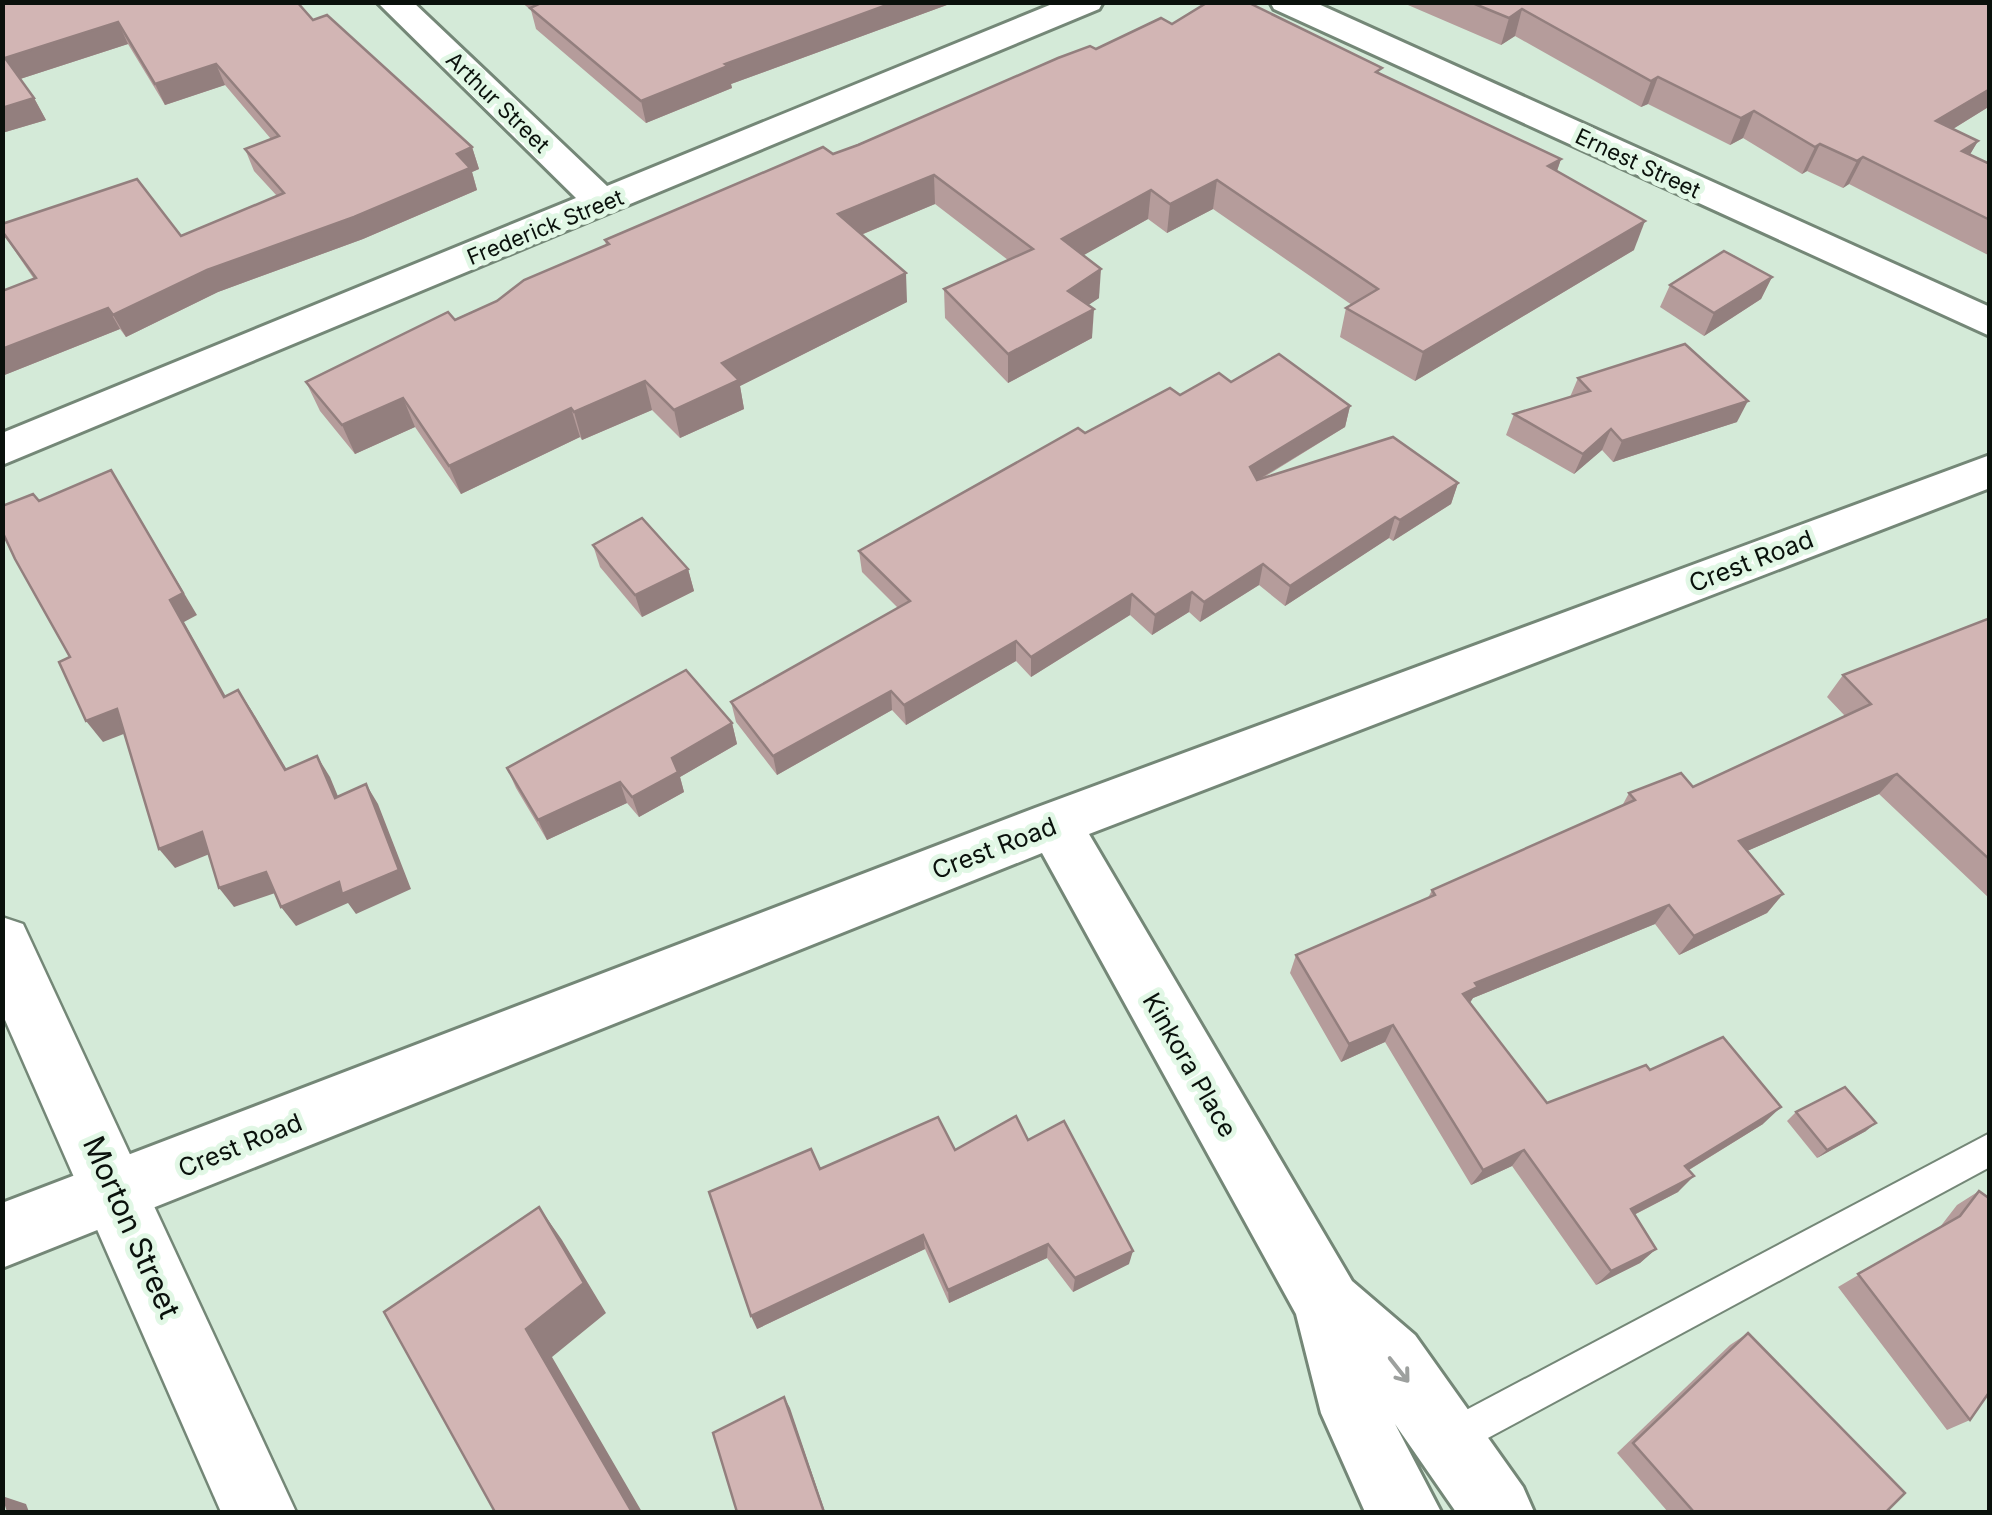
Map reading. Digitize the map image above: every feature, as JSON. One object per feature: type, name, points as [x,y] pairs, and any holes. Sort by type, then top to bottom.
[{"type":"street","name":"Arthur Street","points":[[393,2],[603,203]]},
{"type":"street","name":"Frederick Street","points":[[2,450],[1087,2]]},
{"type":"street","name":"Ernest Street","points":[[1286,2],[1990,323]]},
{"type":"street","name":"Crest Road","points":[[2,1236],[1054,824],[1990,472]]},
{"type":"street","name":"Kinkora Place","points":[[1054,824],[1328,1305],[1346,1394],[1360,1435],[1405,1512]]},
{"type":"street","name":"Morton Street","points":[[2,943],[259,1512]]},
{"type":"street","name":"Kinkora Place","points":[[1328,1305],[1391,1359],[1498,1512]]},
{"type":"lane","points":[[1447,1440],[1988,1153]]},
{"type":"building","points":[[2,2],[297,2],[313,20],[327,15],[472,147],[457,154],[470,168],[354,217],[207,270],[113,315],[108,308],[2,349],[2,291],[36,278],[2,231],[2,224],[137,179],[181,236],[284,193],[245,149],[279,136],[216,64],[155,84],[118,22],[5,58],[34,98],[2,108]]},
{"type":"building","points":[[543,2],[895,2],[725,64],[728,66],[641,101],[530,8]]},
{"type":"building","points":[[1208,2],[1247,2],[1382,68],[1376,72],[1561,159],[1548,166],[1645,221],[1423,352],[1346,308],[1378,289],[1217,180],[1170,204],[1151,190],[1062,239],[1101,269],[1068,291],[1094,309],[1008,354],[944,289],[1033,249],[934,175],[838,214],[906,273],[722,363],[739,380],[674,410],[645,381],[574,412],[571,408],[449,466],[403,398],[342,425],[306,382],[448,312],[455,320],[497,301],[524,280],[609,244],[605,240],[823,147],[833,154],[858,145],[1058,58],[1090,46],[1096,49],[1161,18],[1172,24]]},
{"type":"building","points":[[1470,2],[1990,2],[1990,89],[1936,121],[1978,141],[1962,151],[1990,164],[1990,220],[1863,157],[1857,161],[1820,144],[1815,147],[1754,111],[1741,118],[1658,77],[1651,81],[1522,9],[1509,18]]},
{"type":"building","points":[[1724,251],[1772,277],[1714,313],[1670,285]]},
{"type":"building","points":[[1685,344],[1748,401],[1622,441],[1611,429],[1583,454],[1514,414],[1590,391],[1578,378]]},
{"type":"building","points":[[1279,354],[1350,406],[1250,467],[1257,480],[1393,437],[1458,483],[1400,520],[1395,517],[1290,586],[1263,564],[1204,602],[1192,592],[1155,615],[1132,594],[1031,657],[1016,641],[904,705],[891,691],[773,756],[731,702],[910,601],[859,551],[1078,428],[1085,433],[1170,388],[1180,395],[1219,373],[1231,382]]},
{"type":"building","points":[[111,470],[183,593],[170,600],[224,697],[238,690],[285,770],[317,756],[335,798],[366,784],[399,870],[342,894],[339,882],[281,907],[266,872],[219,888],[202,832],[159,849],[117,709],[86,721],[59,662],[70,657],[2,531],[2,506],[33,494],[39,501]]},
{"type":"building","points":[[642,518],[688,569],[635,595],[593,545]]},
{"type":"building","points":[[1990,618],[1990,860],[1897,774],[1739,841],[1783,894],[1694,936],[1669,905],[1475,983],[1478,987],[1463,994],[1547,1103],[1646,1065],[1650,1070],[1723,1037],[1781,1107],[1685,1166],[1694,1176],[1631,1209],[1656,1249],[1611,1271],[1524,1150],[1483,1170],[1393,1025],[1349,1044],[1296,955],[1435,895],[1432,890],[1635,800],[1629,793],[1681,773],[1693,787],[1871,704],[1843,675]]},
{"type":"building","points":[[686,670],[732,723],[672,758],[678,772],[632,797],[620,782],[538,820],[507,768]]},
{"type":"building","points":[[1845,1087],[1876,1123],[1827,1150],[1796,1112]]},
{"type":"building","points":[[1016,1116],[1028,1140],[1064,1121],[1133,1251],[1075,1278],[1048,1244],[948,1290],[923,1235],[751,1316],[709,1192],[811,1149],[820,1169],[938,1117],[955,1150]]},
{"type":"building","points":[[1979,1191],[1990,1199],[1990,1391],[1970,1420],[1858,1274],[1960,1216]]},
{"type":"building","points":[[539,1207],[584,1283],[526,1329],[632,1512],[495,1512],[384,1312]]},
{"type":"building","points":[[1748,1333],[1905,1493],[1886,1512],[1694,1512],[1633,1443]]},
{"type":"building","points":[[784,1397],[824,1512],[737,1512],[713,1433]]}]
